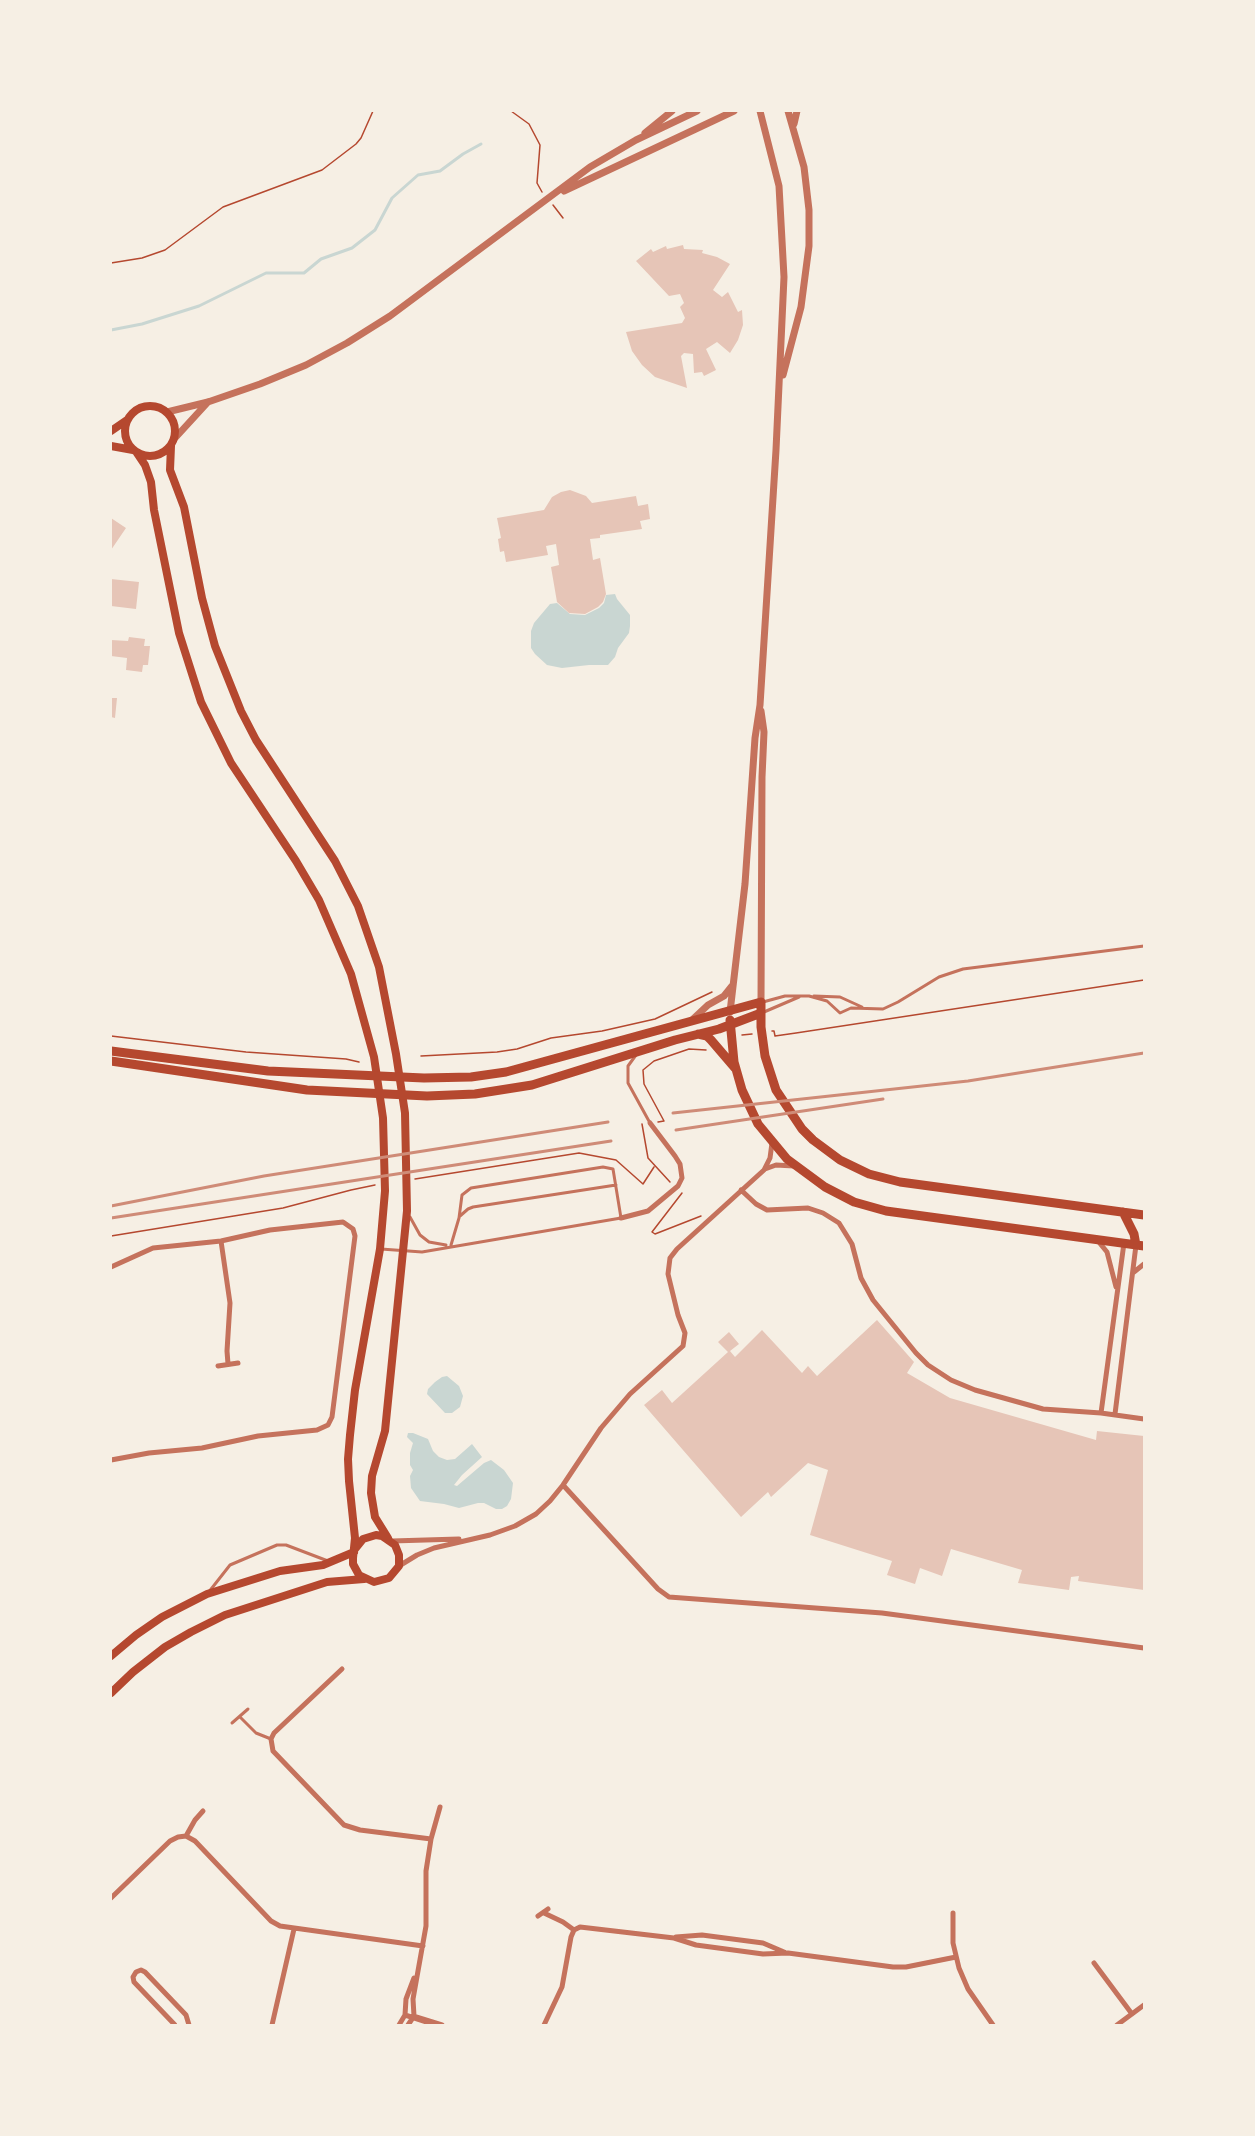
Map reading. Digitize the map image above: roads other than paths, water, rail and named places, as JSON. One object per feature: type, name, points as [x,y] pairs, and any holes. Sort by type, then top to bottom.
[{"type":"main road","points":[[111,431],[128,420],[137,409],[144,406],[152,405],[167,411],[175,423],[170,470],[184,507],[202,598],[215,646],[241,711],[256,740],[335,861],[358,906],[379,967],[403,1095],[408,1189],[385,1431],[371,1484],[371,1501],[375,1516],[399,1555],[399,1566],[385,1581],[374,1582],[364,1579],[327,1582],[225,1615],[165,1647],[111,1693]]},
{"type":"main road","points":[[128,420],[125,435],[145,465],[151,482],[154,510],[179,633],[201,702],[231,763],[307,880],[338,940],[358,996],[377,1076],[384,1146],[380,1249],[355,1390],[348,1459],[355,1529],[353,1564],[364,1579]]},
{"type":"main road","points":[[111,446],[135,451],[144,456],[159,455],[173,442]]},
{"type":"main road","points":[[111,1051],[268,1071],[400,1077],[459,1077],[506,1072],[761,1002],[761,1032],[765,1056],[776,1090],[796,1122],[813,1140],[854,1168],[877,1176],[911,1183],[1144,1215]]},
{"type":"main road","points":[[730,1012],[730,1037],[742,1090],[749,1108],[772,1143],[795,1166],[825,1187],[870,1207],[1140,1245]]},
{"type":"main road","points":[[111,1061],[291,1089],[403,1095],[461,1095],[532,1085],[730,1025],[761,1013]]},
{"type":"main road","points":[[698,1034],[707,1036],[737,1070]]},
{"type":"main road","points":[[1123,1212],[1124,1243]]},
{"type":"main road","points":[[1123,1212],[1140,1245]]},
{"type":"main road","points":[[111,1656],[162,1617],[207,1594],[280,1571],[331,1562],[354,1551],[363,1539],[369,1536],[376,1535],[390,1540]]},
{"type":"street","points":[[636,140],[672,111]]},
{"type":"street","points":[[167,411],[208,402],[284,374],[347,343],[390,316],[590,167],[636,140],[697,111]]},
{"type":"street","points":[[548,199],[734,111]]},
{"type":"street","points":[[730,1012],[745,884],[755,738],[760,705],[784,277],[783,228],[776,168],[760,111]]},
{"type":"street","points":[[779,398],[801,307],[809,246],[807,190],[794,126],[788,111]]},
{"type":"street","points":[[794,126],[797,111]]},
{"type":"street","points":[[173,442],[208,402]]},
{"type":"street","points":[[760,705],[764,732],[761,1002]]},
{"type":"street","points":[[692,1020],[708,1005],[726,994],[733,984]]},
{"type":"street","points":[[621,1218],[648,1211],[678,1186],[682,1178],[675,1156],[650,1123]]},
{"type":"street","points":[[764,1170],[770,1158],[772,1143]]},
{"type":"street","points":[[399,1566],[426,1551],[502,1531],[527,1520],[544,1507],[563,1485],[596,1435],[630,1394],[684,1346],[685,1333],[668,1274],[670,1258],[676,1249],[764,1170],[776,1165],[795,1166]]},
{"type":"street","points":[[741,1190],[756,1204],[767,1210],[808,1208],[823,1213],[838,1223],[852,1244],[861,1278],[873,1300],[916,1353],[940,1374],[975,1390],[1034,1407],[1115,1414],[1144,1419]]},
{"type":"street","points":[[111,1268],[153,1248],[221,1241],[270,1230],[339,1222],[346,1223],[353,1229],[355,1240],[332,1417],[328,1425],[316,1430],[258,1436],[202,1448],[111,1459]]},
{"type":"street","points":[[1094,1239],[1106,1250],[1118,1292]]},
{"type":"street","points":[[221,1241],[230,1303],[226,1351],[228,1364]]},
{"type":"street","points":[[1101,1413],[1124,1243]]},
{"type":"street","points":[[1115,1414],[1133,1273],[1140,1245]]},
{"type":"street","points":[[1133,1273],[1144,1264]]},
{"type":"street","points":[[218,1366],[238,1363]]},
{"type":"street","points":[[563,1485],[658,1589],[669,1597],[882,1613],[1144,1648]]},
{"type":"street","points":[[390,1540],[465,1539]]},
{"type":"street","points":[[342,1669],[274,1733],[271,1739],[273,1751],[344,1825],[360,1830],[431,1839]]},
{"type":"street","points":[[408,2025],[413,2018],[413,1999],[423,1946],[426,1871],[431,1839],[440,1807]]},
{"type":"street","points":[[186,1836],[203,1811]]},
{"type":"street","points":[[111,1898],[170,1841],[186,1836],[195,1841],[271,1920],[280,1926],[423,1946]]},
{"type":"street","points":[[538,1916],[546,1911],[574,1930]]},
{"type":"street","points":[[953,1913],[952,1931],[956,1957],[968,1989],[993,2025]]},
{"type":"street","points":[[544,2025],[562,1987],[571,1937],[574,1930],[580,1927],[674,1938],[696,1945],[752,1953],[788,1953],[893,1967],[906,1967],[956,1957]]},
{"type":"street","points":[[272,2025],[294,1929]]},
{"type":"street","points":[[674,1938],[702,1935],[763,1943],[788,1953]]},
{"type":"street","points":[[1094,1963],[1132,2014]]},
{"type":"street","points":[[399,2025],[405,2015],[406,1999],[419,1969]]},
{"type":"street","points":[[175,2025],[134,1983],[133,1977],[136,1972],[141,1970],[145,1972],[186,2015],[189,2025]]},
{"type":"street","points":[[1117,2025],[1144,2005]]},
{"type":"street","points":[[405,2015],[437,2025]]},
{"type":"street","points":[[413,2018],[442,2025]]},
{"type":"lane","points":[[809,996],[827,1001],[840,1013],[847,1009],[888,1007],[939,977],[963,969],[1144,946]]},
{"type":"lane","points":[[761,1002],[784,996],[840,997],[865,1008]]},
{"type":"lane","points":[[761,1013],[804,996]]},
{"type":"lane","points":[[639,1051],[628,1066],[628,1083],[650,1123]]},
{"type":"lane","points":[[380,1249],[422,1252],[451,1245],[621,1218],[613,1169],[603,1167],[471,1188],[462,1195],[459,1218],[451,1245]]},
{"type":"lane","points":[[459,1218],[463,1212],[474,1207],[616,1185]]},
{"type":"lane","points":[[407,1211],[420,1235],[429,1242],[451,1245]]},
{"type":"lane","points":[[207,1594],[230,1564],[277,1545],[286,1545],[331,1562]]},
{"type":"lane","points":[[232,1723],[240,1718],[248,1708]]},
{"type":"lane","points":[[240,1718],[256,1732],[271,1739]]},
{"type":"waterway","points":[[111,330],[142,324],[199,306],[266,273],[304,273],[321,259],[352,248],[375,230],[392,198],[418,175],[440,171],[481,144]]},
{"type":"railway","points":[[673,1113],[968,1081],[1144,1053]]},
{"type":"railway","points":[[676,1130],[883,1099]]},
{"type":"railway","points":[[111,1206],[264,1176],[608,1122]]},
{"type":"railway","points":[[111,1218],[611,1141]]}]
